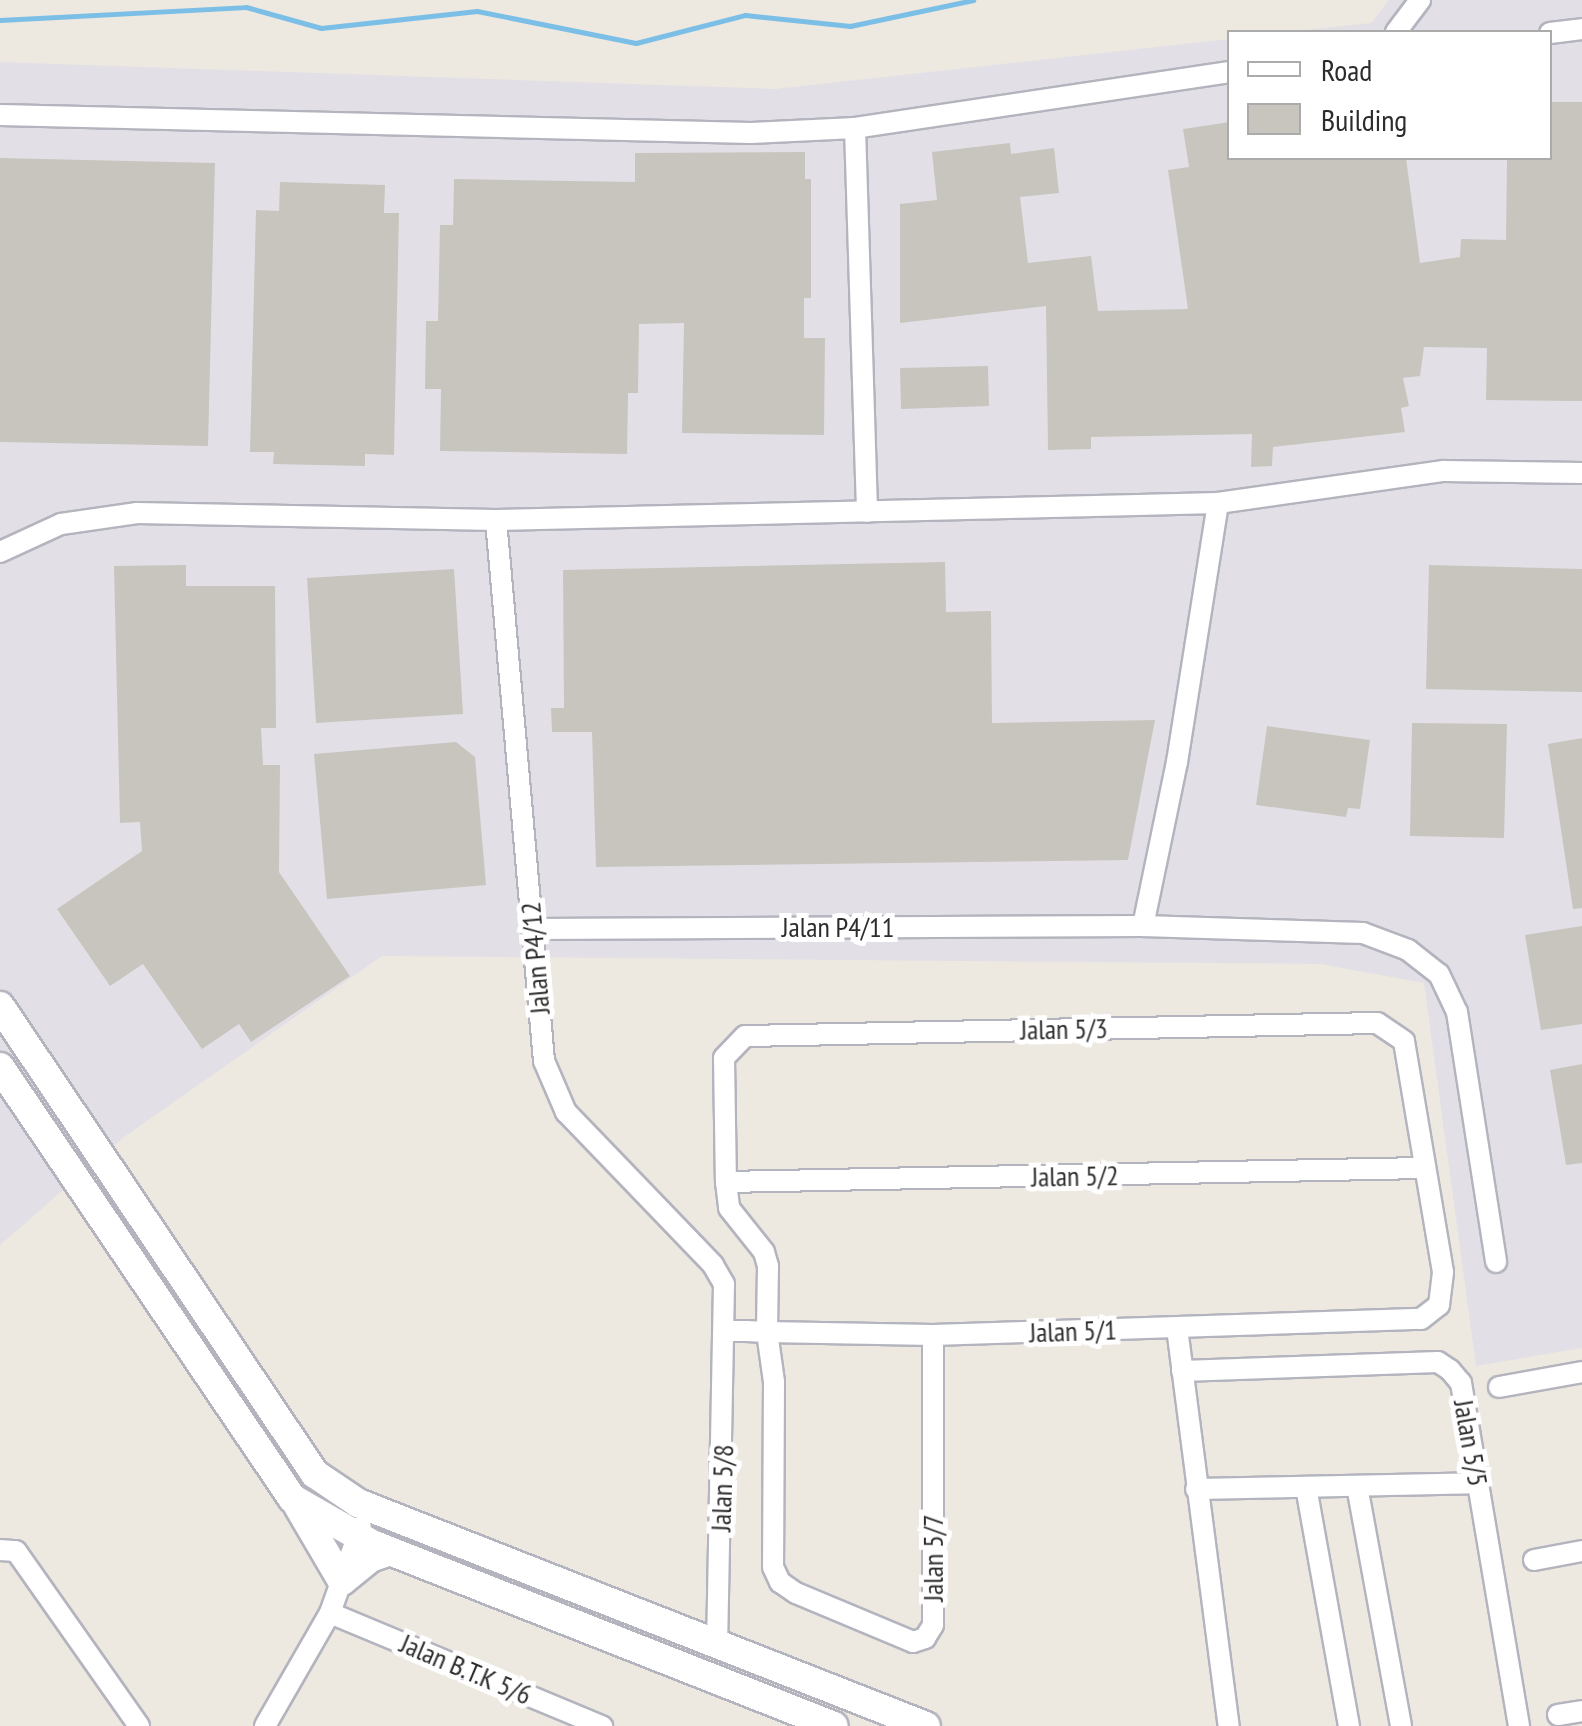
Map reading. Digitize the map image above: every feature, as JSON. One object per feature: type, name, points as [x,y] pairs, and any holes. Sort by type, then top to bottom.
[{"type":"street","points":[[1398,30],[1420,0]]},
{"type":"street","points":[[1552,33],[1582,29]]},
{"type":"street","points":[[0,114],[751,133],[855,128],[1227,72]]},
{"type":"street","points":[[855,128],[867,512]]},
{"type":"street","points":[[0,552],[62,524],[137,513],[496,520],[1218,503],[1444,471],[1582,473]]},
{"type":"street","points":[[1143,926],[1177,762],[1218,503]]},
{"type":"street","name":"Jalan P4/12","points":[[496,520],[544,1061],[566,1112],[713,1265],[724,1284],[726,1331]]},
{"type":"street","name":"Jalan P4/11","points":[[532,929],[1143,926],[1363,933],[1408,950],[1439,974],[1457,1012],[1496,1262]]},
{"type":"street","points":[[0,1006],[315,1474],[370,1508],[926,1726]]},
{"type":"street","name":"Jalan 5/3","points":[[796,1592],[780,1582],[773,1567],[774,1382],[767,1332],[768,1266],[764,1252],[729,1208],[726,1182],[724,1058],[746,1036],[1377,1023],[1404,1041],[1443,1272],[1439,1305],[1421,1319]]},
{"type":"street","points":[[0,1066],[292,1498],[342,1580]]},
{"type":"street","name":"Jalan 5/2","points":[[726,1182],[1425,1168]]},
{"type":"street","name":"Jalan 5/1","points":[[726,1331],[933,1335],[1421,1319]]},
{"type":"street","points":[[1177,1328],[1229,1726]]},
{"type":"street","name":"Jalan 5/8","points":[[718,1645],[726,1331]]},
{"type":"street","name":"Jalan 5/7","points":[[796,1592],[913,1642],[925,1638],[934,1625],[933,1335]]},
{"type":"street","name":"Jalan 5/5","points":[[1182,1371],[1438,1362],[1461,1383],[1519,1726]]},
{"type":"street","points":[[1499,1387],[1582,1372]]},
{"type":"street","points":[[1196,1489],[1478,1483]]},
{"type":"street","points":[[1358,1486],[1401,1726]]},
{"type":"street","points":[[1306,1487],[1349,1726]]},
{"type":"street","points":[[292,1498],[390,1551],[833,1726]]},
{"type":"street","points":[[265,1726],[330,1613],[356,1536],[370,1508]]},
{"type":"street","points":[[0,1550],[16,1551],[139,1726]]},
{"type":"street","points":[[342,1580],[370,1558],[390,1551]]},
{"type":"street","points":[[1534,1560],[1582,1551]]},
{"type":"street","name":"Jalan B.T.K 5/6","points":[[330,1613],[602,1726]]},
{"type":"street","points":[[1558,1716],[1582,1712]]},
{"type":"shaded area","points":[[1389,0],[1582,0],[1582,1348],[1476,1366],[1424,983],[1320,964],[382,956],[124,1137],[0,1245],[0,62],[775,89],[1227,39],[1227,160],[1552,160],[1552,30],[1305,30],[1371,23]]},
{"type":"building","points":[[1552,102],[1582,102],[1582,401],[1486,400],[1487,348],[1424,347],[1420,376],[1403,378],[1409,406],[1401,408],[1405,432],[1273,447],[1272,466],[1251,467],[1252,434],[1091,437],[1091,449],[1048,450],[1046,306],[900,323],[900,204],[937,200],[932,152],[1010,143],[1011,154],[1054,148],[1059,193],[1020,197],[1028,263],[1091,256],[1098,311],[1188,309],[1168,170],[1189,167],[1183,129],[1227,122],[1227,160],[1406,160],[1420,263],[1460,257],[1461,239],[1506,240],[1507,160],[1552,160]]},
{"type":"building","points":[[805,152],[805,179],[811,179],[811,298],[804,298],[804,338],[825,338],[824,435],[682,433],[684,323],[639,324],[638,393],[628,393],[627,454],[440,451],[441,389],[425,389],[426,321],[438,321],[440,225],[453,225],[454,179],[635,182],[635,153]]},
{"type":"building","points":[[0,158],[215,163],[208,446],[0,442]]},
{"type":"building","points":[[280,182],[385,185],[384,213],[399,213],[394,455],[365,454],[365,466],[273,464],[274,452],[250,452],[256,210],[279,211]]},
{"type":"building","points":[[988,366],[989,406],[901,409],[900,368]]},
{"type":"building","points":[[945,562],[946,612],[991,611],[992,723],[1155,720],[1128,860],[596,867],[592,732],[552,732],[551,708],[564,708],[563,570]]},
{"type":"building","points":[[186,565],[186,586],[275,586],[276,728],[261,728],[263,765],[280,765],[279,872],[350,976],[251,1042],[239,1024],[202,1049],[143,964],[110,986],[57,909],[142,851],[140,822],[120,823],[114,566]]},
{"type":"building","points":[[1429,565],[1582,569],[1582,692],[1426,689]]},
{"type":"building","points":[[454,569],[463,714],[316,723],[307,578]]},
{"type":"building","points":[[1412,723],[1507,724],[1504,838],[1410,836]]},
{"type":"building","points":[[1267,726],[1370,740],[1360,809],[1348,808],[1346,817],[1256,805]]},
{"type":"building","points":[[1582,738],[1582,908],[1573,909],[1548,744]]},
{"type":"building","points":[[456,742],[475,757],[486,885],[327,899],[314,754]]},
{"type":"building","points":[[1582,926],[1582,1024],[1541,1030],[1525,935]]},
{"type":"building","points":[[1582,1064],[1582,1163],[1566,1165],[1550,1070]]},
{"type":"waterway","points":[[0,20],[246,7],[321,28],[477,11],[636,43],[745,15],[850,26],[973,0]]}]
